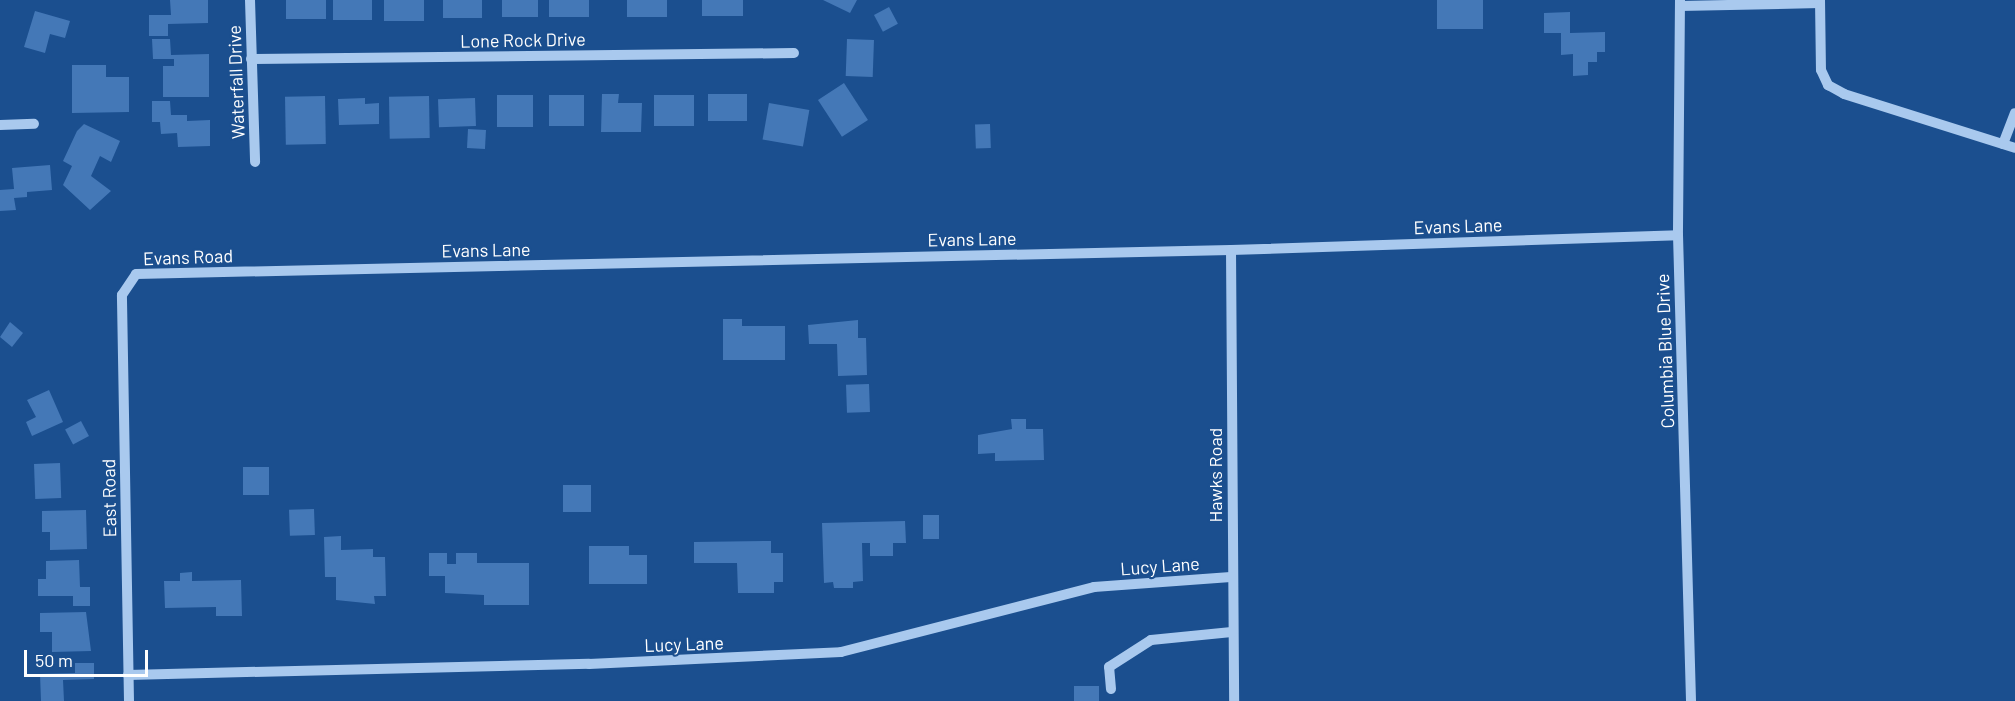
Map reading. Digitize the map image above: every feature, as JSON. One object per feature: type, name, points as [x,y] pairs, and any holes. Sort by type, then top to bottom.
[{"type":"street","name":"Waterfall Drive","points":[[250,0],[255,162]]},
{"type":"street","points":[[1680,3],[1820,2],[1821,70],[1828,85],[1844,94],[2015,148]]},
{"type":"street","name":"Columbia Blue Drive","points":[[1680,3],[1678,235],[1690,701]]},
{"type":"street","name":"Lone Rock Drive","points":[[251,59],[794,53]]},
{"type":"street","points":[[2003,144],[2015,112]]},
{"type":"street","points":[[0,125],[34,124]]},
{"type":"street","name":"Evans Lane","points":[[266,272],[1231,250],[1678,235]]},
{"type":"street","name":"Hawks Road","points":[[1231,250],[1231,577],[1234,701]]},
{"type":"street","name":"Evans Road","points":[[122,295],[136,274],[266,272]]},
{"type":"street","name":"East Road","points":[[122,295],[129,701]]},
{"type":"street","name":"Lucy Lane","points":[[128,675],[589,664],[841,652],[1094,587],[1231,577]]},
{"type":"street","points":[[1111,689],[1110,667],[1151,640],[1233,632]]},
{"type":"building","points":[[170,0],[208,0],[208,23],[168,24],[168,36],[149,36],[149,15],[171,15]]},
{"type":"building","points":[[286,0],[326,0],[326,19],[286,19]]},
{"type":"building","points":[[333,0],[372,0],[372,20],[333,20]]},
{"type":"building","points":[[384,0],[424,0],[424,21],[384,21]]},
{"type":"building","points":[[443,0],[482,0],[482,18],[443,18]]},
{"type":"building","points":[[502,0],[538,0],[538,17],[502,17]]},
{"type":"building","points":[[549,0],[589,0],[589,17],[549,17]]},
{"type":"building","points":[[627,0],[667,0],[667,17],[627,17]]},
{"type":"building","points":[[702,0],[743,0],[743,16],[702,16]]},
{"type":"building","points":[[823,0],[857,0],[850,13]]},
{"type":"building","points":[[1437,0],[1483,0],[1483,29],[1437,29]]},
{"type":"building","points":[[889,7],[898,24],[883,32],[874,15]]},
{"type":"building","points":[[35,11],[70,21],[65,38],[50,34],[45,53],[24,47]]},
{"type":"building","points":[[1570,12],[1570,33],[1605,32],[1605,52],[1597,52],[1597,62],[1588,62],[1588,75],[1573,76],[1573,54],[1561,55],[1561,33],[1544,33],[1544,13]]},
{"type":"building","points":[[152,39],[170,39],[171,55],[209,54],[209,97],[163,97],[163,66],[174,66],[174,59],[153,59]]},
{"type":"building","points":[[847,39],[874,40],[873,77],[846,76]]},
{"type":"building","points":[[72,65],[106,65],[106,77],[129,77],[129,112],[72,113]]},
{"type":"building","points":[[844,83],[868,120],[842,137],[818,100]]},
{"type":"building","points":[[602,94],[619,94],[618,103],[642,103],[641,132],[601,132]]},
{"type":"building","points":[[708,94],[747,94],[747,121],[708,121]]},
{"type":"building","points":[[497,95],[533,95],[533,127],[497,127]]},
{"type":"building","points":[[549,95],[584,95],[584,126],[549,126]]},
{"type":"building","points":[[654,95],[694,95],[694,126],[654,126]]},
{"type":"building","points":[[325,96],[326,144],[286,145],[285,97]]},
{"type":"building","points":[[429,96],[430,138],[390,139],[389,97]]},
{"type":"building","points":[[365,98],[365,104],[379,103],[379,124],[339,125],[338,99]]},
{"type":"building","points":[[475,98],[476,126],[439,127],[438,99]]},
{"type":"building","points":[[152,101],[170,101],[171,115],[187,115],[187,121],[210,120],[210,146],[178,147],[177,133],[161,134],[160,122],[152,122]]},
{"type":"building","points":[[769,103],[809,110],[803,147],[763,139]]},
{"type":"building","points":[[84,124],[120,141],[111,162],[100,156],[91,176],[111,191],[90,210],[63,185],[72,166],[63,161],[77,131]]},
{"type":"building","points":[[990,124],[991,148],[976,149],[975,125]]},
{"type":"building","points":[[468,129],[486,130],[485,149],[467,148]]},
{"type":"building","points":[[50,165],[52,190],[27,192],[27,197],[14,198],[16,210],[0,211],[0,190],[14,189],[12,168]]},
{"type":"building","points":[[723,319],[742,319],[742,326],[785,326],[785,360],[723,360]]},
{"type":"building","points":[[858,320],[858,338],[866,338],[867,375],[838,376],[837,344],[809,344],[808,325]]},
{"type":"building","points":[[10,322],[23,333],[12,347],[0,337]]},
{"type":"building","points":[[869,384],[870,412],[847,413],[846,385]]},
{"type":"building","points":[[49,390],[63,422],[32,436],[26,422],[36,417],[27,400]]},
{"type":"building","points":[[1011,419],[1026,419],[1026,429],[1043,429],[1044,460],[995,461],[995,453],[978,454],[978,435],[1012,429]]},
{"type":"building","points":[[81,421],[89,436],[73,444],[65,429]]},
{"type":"building","points":[[60,463],[61,498],[35,499],[34,464]]},
{"type":"building","points":[[243,467],[269,467],[269,495],[243,495]]},
{"type":"building","points":[[563,485],[591,485],[591,512],[563,512]]},
{"type":"building","points":[[314,509],[315,535],[290,536],[289,510]]},
{"type":"building","points":[[86,510],[87,549],[50,550],[50,532],[42,532],[42,511]]},
{"type":"building","points":[[923,515],[939,515],[939,539],[923,539]]},
{"type":"building","points":[[905,521],[906,543],[893,543],[893,556],[870,556],[870,543],[862,543],[863,581],[853,582],[853,588],[834,588],[833,582],[824,583],[822,523]]},
{"type":"building","points":[[341,536],[341,550],[373,549],[373,557],[385,557],[386,596],[374,596],[375,604],[336,600],[336,577],[325,577],[324,537]]},
{"type":"building","points":[[771,541],[771,553],[783,553],[783,582],[774,582],[774,593],[738,593],[737,563],[694,563],[694,542]]},
{"type":"building","points":[[589,546],[629,546],[629,555],[647,555],[647,584],[589,584]]},
{"type":"building","points":[[429,553],[447,553],[447,564],[456,564],[456,553],[477,553],[477,563],[529,563],[529,605],[484,605],[484,595],[445,593],[445,576],[429,576]]},
{"type":"building","points":[[79,560],[80,587],[90,587],[90,606],[73,606],[73,596],[38,596],[38,579],[46,579],[46,561]]},
{"type":"building","points":[[192,572],[192,581],[241,580],[242,616],[216,616],[216,607],[165,608],[164,581],[180,581],[180,573]]},
{"type":"building","points":[[86,612],[91,651],[52,652],[52,632],[40,632],[40,613]]},
{"type":"building","points":[[75,663],[94,663],[94,679],[63,680],[64,701],[41,701],[40,674],[75,673]]},
{"type":"building","points":[[1074,686],[1099,686],[1099,701],[1074,701]]}]
